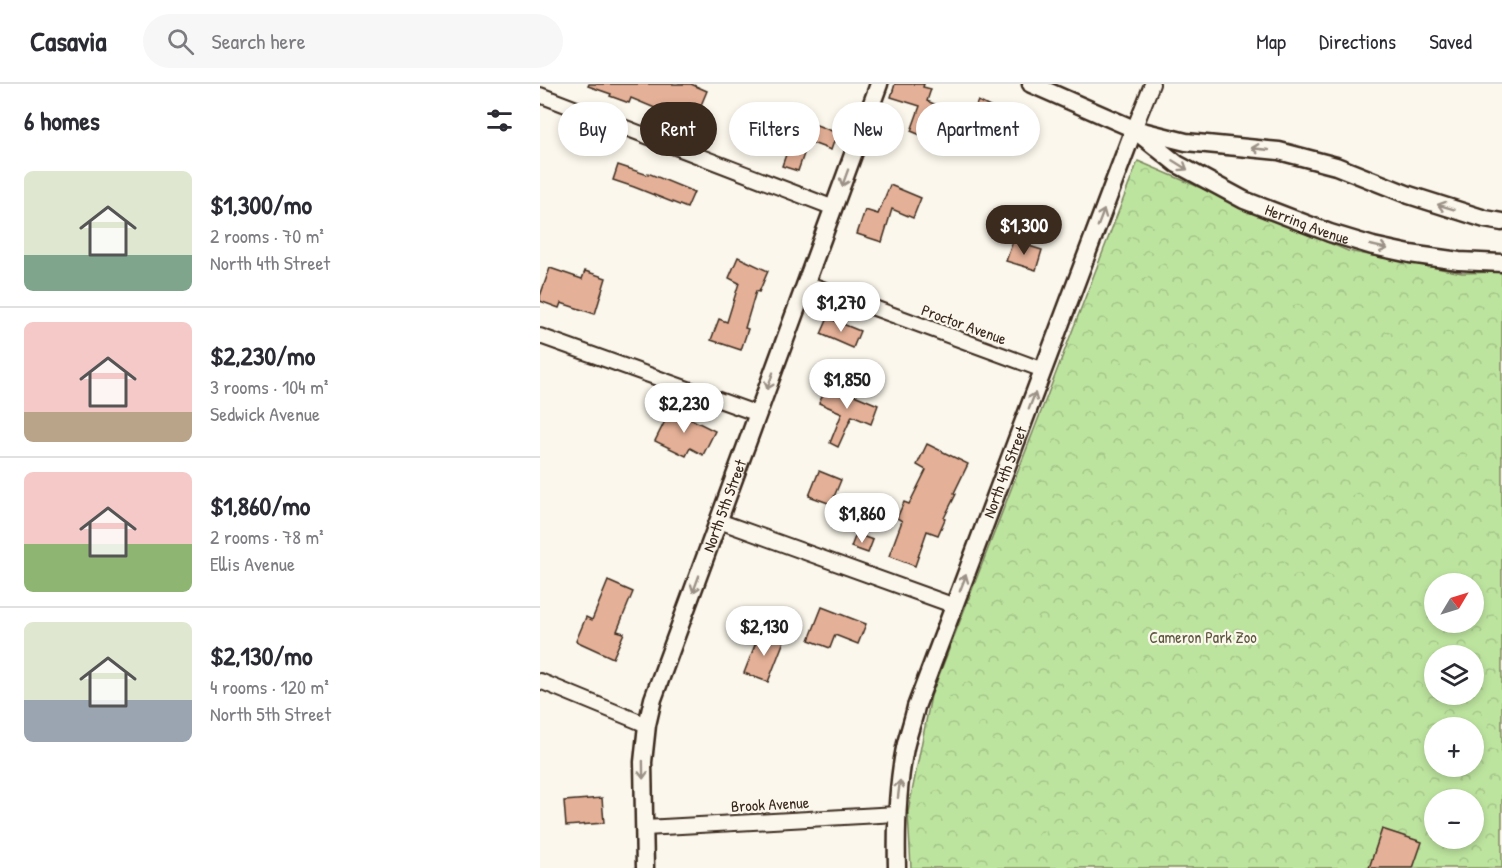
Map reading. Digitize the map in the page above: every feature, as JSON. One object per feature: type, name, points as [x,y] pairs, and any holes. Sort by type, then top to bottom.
[{"type":"main road","name":"North 5th Street","points":[[645,868],[643,762],[647,725],[653,699],[879,84]]},
{"type":"main road","name":"Herring Avenue","points":[[1031,84],[1134,129],[1186,142],[1279,151],[1336,166],[1420,199],[1502,222]]},
{"type":"main road","name":"Herring Avenue","points":[[1134,129],[1177,164],[1244,200],[1330,233],[1410,254],[1459,261],[1502,263]]},
{"type":"main road","name":"North 4th Street","points":[[897,868],[899,790],[905,748],[916,707],[1134,129]]},
{"type":"street","name":"North 4th Street","points":[[1134,129],[1152,84]]},
{"type":"street","points":[[540,95],[834,208]]},
{"type":"street","name":"Proctor Avenue","points":[[806,283],[1043,370]]},
{"type":"street","points":[[540,336],[759,414]]},
{"type":"street","points":[[719,521],[955,606]]},
{"type":"street","points":[[540,681],[647,725]]},
{"type":"street","name":"Brook Avenue","points":[[645,828],[897,814]]},
{"type":"green space","name":"Cameron Park Zoo","points":[[1138,161],[1348,251],[1462,273],[1502,272],[1502,868],[911,868],[908,812],[931,696]]},
{"type":"building","points":[[589,84],[691,84],[707,91],[702,102],[641,102],[631,98],[629,103],[588,86]]},
{"type":"building","points":[[895,84],[924,84],[923,87],[931,89],[927,101],[929,102],[916,102],[916,105],[891,97]]},
{"type":"building","points":[[916,117],[916,133],[911,131]]},
{"type":"building","points":[[820,126],[832,131],[831,150],[820,146]]},
{"type":"building","points":[[786,156],[803,156],[798,171],[782,166]]},
{"type":"building","points":[[618,165],[648,175],[648,173],[694,192],[687,208],[613,180]]},
{"type":"building","points":[[890,185],[921,198],[913,218],[892,209],[882,242],[857,234],[865,210],[878,214]]},
{"type":"building","points":[[1013,241],[1042,250],[1036,270],[1006,261]]},
{"type":"building","points":[[738,257],[768,271],[759,292],[756,291],[741,350],[711,340],[719,319],[727,322],[739,283],[729,278]]},
{"type":"building","points":[[550,268],[582,279],[585,271],[606,278],[595,314],[561,303],[559,308],[540,301]]},
{"type":"building","points":[[828,318],[860,331],[853,348],[821,334]]},
{"type":"building","points":[[828,384],[878,405],[871,424],[852,416],[838,447],[830,443],[842,413],[819,403]]},
{"type":"building","points":[[671,409],[715,431],[703,455],[690,448],[686,456],[655,441]]},
{"type":"building","points":[[927,444],[968,464],[938,535],[927,531],[915,566],[889,556],[902,521],[897,518],[904,502],[909,504],[926,470],[917,465]]},
{"type":"building","points":[[819,471],[841,480],[831,504],[809,496]]},
{"type":"building","points":[[856,534],[873,540],[868,553],[851,547]]},
{"type":"building","points":[[608,581],[633,592],[617,631],[624,633],[613,658],[576,641],[586,617],[592,620]]},
{"type":"building","points":[[822,607],[866,624],[858,644],[835,635],[830,648],[809,640]]},
{"type":"building","points":[[760,632],[784,641],[768,682],[744,673]]},
{"type":"building","points":[[602,798],[604,823],[566,826],[564,801]]},
{"type":"building","points":[[1382,829],[1422,842],[1413,868],[1369,868]]}]
